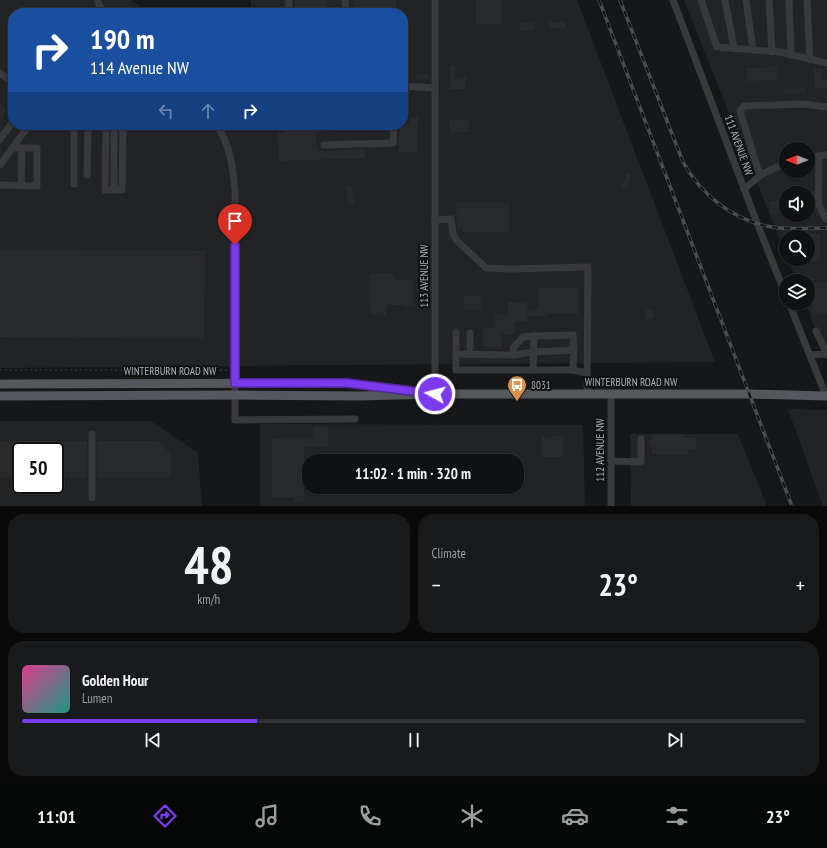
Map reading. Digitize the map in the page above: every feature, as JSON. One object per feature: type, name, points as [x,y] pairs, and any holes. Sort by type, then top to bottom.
[{"type":"main road","name":"WINTERBURN ROAD NW","points":[[0,384],[347,383],[435,394]]},
{"type":"main road","name":"WINTERBURN ROAD NW","points":[[0,396],[749,394],[826,396]]},
{"type":"street","name":"113 AVENUE NW","points":[[435,0],[435,394]]},
{"type":"street","name":"111 AVENUE NW","points":[[674,0],[744,189],[779,278]]},
{"type":"street","points":[[702,0],[717,47],[772,52],[827,62]]},
{"type":"street","points":[[725,0],[734,48]]},
{"type":"street","points":[[746,0],[753,50]]},
{"type":"street","points":[[769,0],[772,52]]},
{"type":"street","points":[[789,0],[791,55]]},
{"type":"street","points":[[807,0],[810,59]]},
{"type":"street","points":[[0,73],[8,79]]},
{"type":"street","points":[[408,86],[436,88]]},
{"type":"street","points":[[760,176],[740,111],[744,106],[804,104],[827,107]]},
{"type":"street","points":[[0,139],[8,129]]},
{"type":"street","points":[[0,165],[26,130]]},
{"type":"street","points":[[74,130],[74,184]]},
{"type":"street","points":[[87,174],[88,130]]},
{"type":"street","points":[[106,130],[105,190],[122,190],[123,130]]},
{"type":"street","points":[[114,130],[114,190]]},
{"type":"street","points":[[219,130],[228,148],[233,167],[235,190],[235,420],[355,419]]},
{"type":"street","points":[[324,145],[393,143],[394,130]]},
{"type":"street","points":[[0,185],[37,186],[37,148],[13,148]]},
{"type":"street","points":[[21,186],[22,148]]},
{"type":"street","points":[[815,156],[827,155]]},
{"type":"street","points":[[819,156],[818,203],[825,218],[827,219]]},
{"type":"street","points":[[744,189],[760,176],[779,166]]},
{"type":"street","points":[[436,220],[451,219],[453,234],[456,240],[486,268],[510,269],[588,267],[587,394]]},
{"type":"street","points":[[792,310],[826,396]]},
{"type":"street","points":[[810,355],[827,354],[816,331]]},
{"type":"street","points":[[456,333],[456,370],[573,370],[587,373]]},
{"type":"street","points":[[470,333],[470,354]]},
{"type":"street","points":[[513,355],[513,348],[523,337],[573,335],[573,370]]},
{"type":"street","points":[[533,370],[534,336]]},
{"type":"street","points":[[456,354],[513,355],[533,352],[574,350]]},
{"type":"street","name":"112 AVENUE NW","points":[[611,394],[612,506]]},
{"type":"street","points":[[92,434],[92,498]]},
{"type":"street","points":[[611,462],[641,462],[641,439]]},
{"type":"path","points":[[0,370],[235,370]]},
{"type":"shaded area","points":[[0,0],[131,0],[141,8],[8,8],[8,130],[408,130],[408,8],[251,8],[251,0],[577,0],[715,362],[0,368]]},
{"type":"shaded area","points":[[684,0],[827,0],[827,357],[808,310],[815,310],[815,274],[794,274],[791,266],[815,266],[815,230],[779,230],[779,238]]},
{"type":"shaded area","points":[[788,409],[827,410],[827,506],[823,506]]},
{"type":"shaded area","points":[[0,421],[151,421],[198,453],[202,506],[0,506]]},
{"type":"shaded area","points":[[260,424],[583,425],[585,506],[260,506]]},
{"type":"shaded area","points":[[630,434],[738,434],[767,506],[631,506]]},
{"type":"building","points":[[295,0],[327,0],[328,8],[295,8]]},
{"type":"building","points":[[354,0],[396,0],[396,7],[354,8]]},
{"type":"building","points":[[476,0],[502,0],[502,24],[476,24]]},
{"type":"building","points":[[520,22],[535,22],[535,30],[520,30]]},
{"type":"building","points":[[549,22],[566,22],[566,29],[549,28]]},
{"type":"building","points":[[450,65],[456,66],[455,77],[466,77],[465,89],[450,89]]},
{"type":"building","points":[[777,67],[777,80],[747,81],[747,68]]},
{"type":"building","points":[[814,69],[822,69],[822,81],[827,80],[827,88],[815,88]]},
{"type":"building","points":[[416,74],[430,74],[430,79],[416,79]]},
{"type":"building","points":[[784,88],[805,88],[805,93],[784,93]]},
{"type":"building","points":[[0,104],[8,110],[0,120]]},
{"type":"building","points":[[409,117],[418,117],[417,152],[398,152],[399,130],[408,130]]},
{"type":"building","points":[[469,119],[469,132],[450,133],[449,120]]},
{"type":"building","points":[[285,130],[378,130],[316,132],[317,151],[365,150],[365,158],[279,161],[278,133],[285,133]]},
{"type":"building","points":[[627,173],[632,175],[626,189],[621,187]]},
{"type":"building","points":[[346,186],[351,186],[354,204],[348,205]]},
{"type":"building","points":[[779,201],[779,213],[770,214],[769,202]]},
{"type":"building","points":[[456,203],[509,203],[509,232],[462,232],[462,229],[457,229]]},
{"type":"building","points":[[815,234],[820,234],[820,261],[815,261]]},
{"type":"building","points":[[0,250],[205,251],[204,339],[0,337]]},
{"type":"building","points":[[369,274],[395,274],[395,280],[413,280],[413,305],[408,305],[406,308],[404,305],[387,305],[386,316],[370,315]]},
{"type":"building","points":[[815,283],[827,283],[827,315],[812,315],[812,310],[815,310]]},
{"type":"building","points":[[538,288],[578,288],[578,314],[527,316],[527,321],[515,321],[515,334],[502,334],[502,347],[483,347],[483,328],[495,328],[495,315],[508,315],[508,302],[527,302],[527,309],[538,309]]},
{"type":"building","points":[[464,296],[481,296],[481,309],[464,309]]},
{"type":"building","points":[[646,310],[653,310],[653,319],[646,319]]},
{"type":"building","points":[[313,427],[328,427],[328,446],[304,446],[304,454],[302,454],[302,494],[304,494],[304,501],[294,502],[294,498],[272,498],[272,438],[313,437]]},
{"type":"building","points":[[652,435],[684,435],[684,438],[697,438],[696,449],[688,450],[688,454],[652,454],[652,446],[649,446],[649,440],[652,440]]},
{"type":"building","points":[[564,436],[563,457],[542,457],[542,437]]},
{"type":"building","points":[[87,441],[87,477],[64,477],[64,442],[12,442],[12,477],[0,477],[0,442]]},
{"type":"building","points":[[97,441],[158,441],[171,454],[171,477],[97,477]]},
{"type":"railway","points":[[599,0],[792,506]]},
{"type":"railway","points":[[620,0],[683,162],[699,185],[720,205],[745,219],[758,224],[772,227],[800,229],[827,228]]},
{"type":"place","name":"8031","points":[[517,402]]},
{"type":"route","points":[[235,245],[235,383],[347,383],[435,394]]}]
